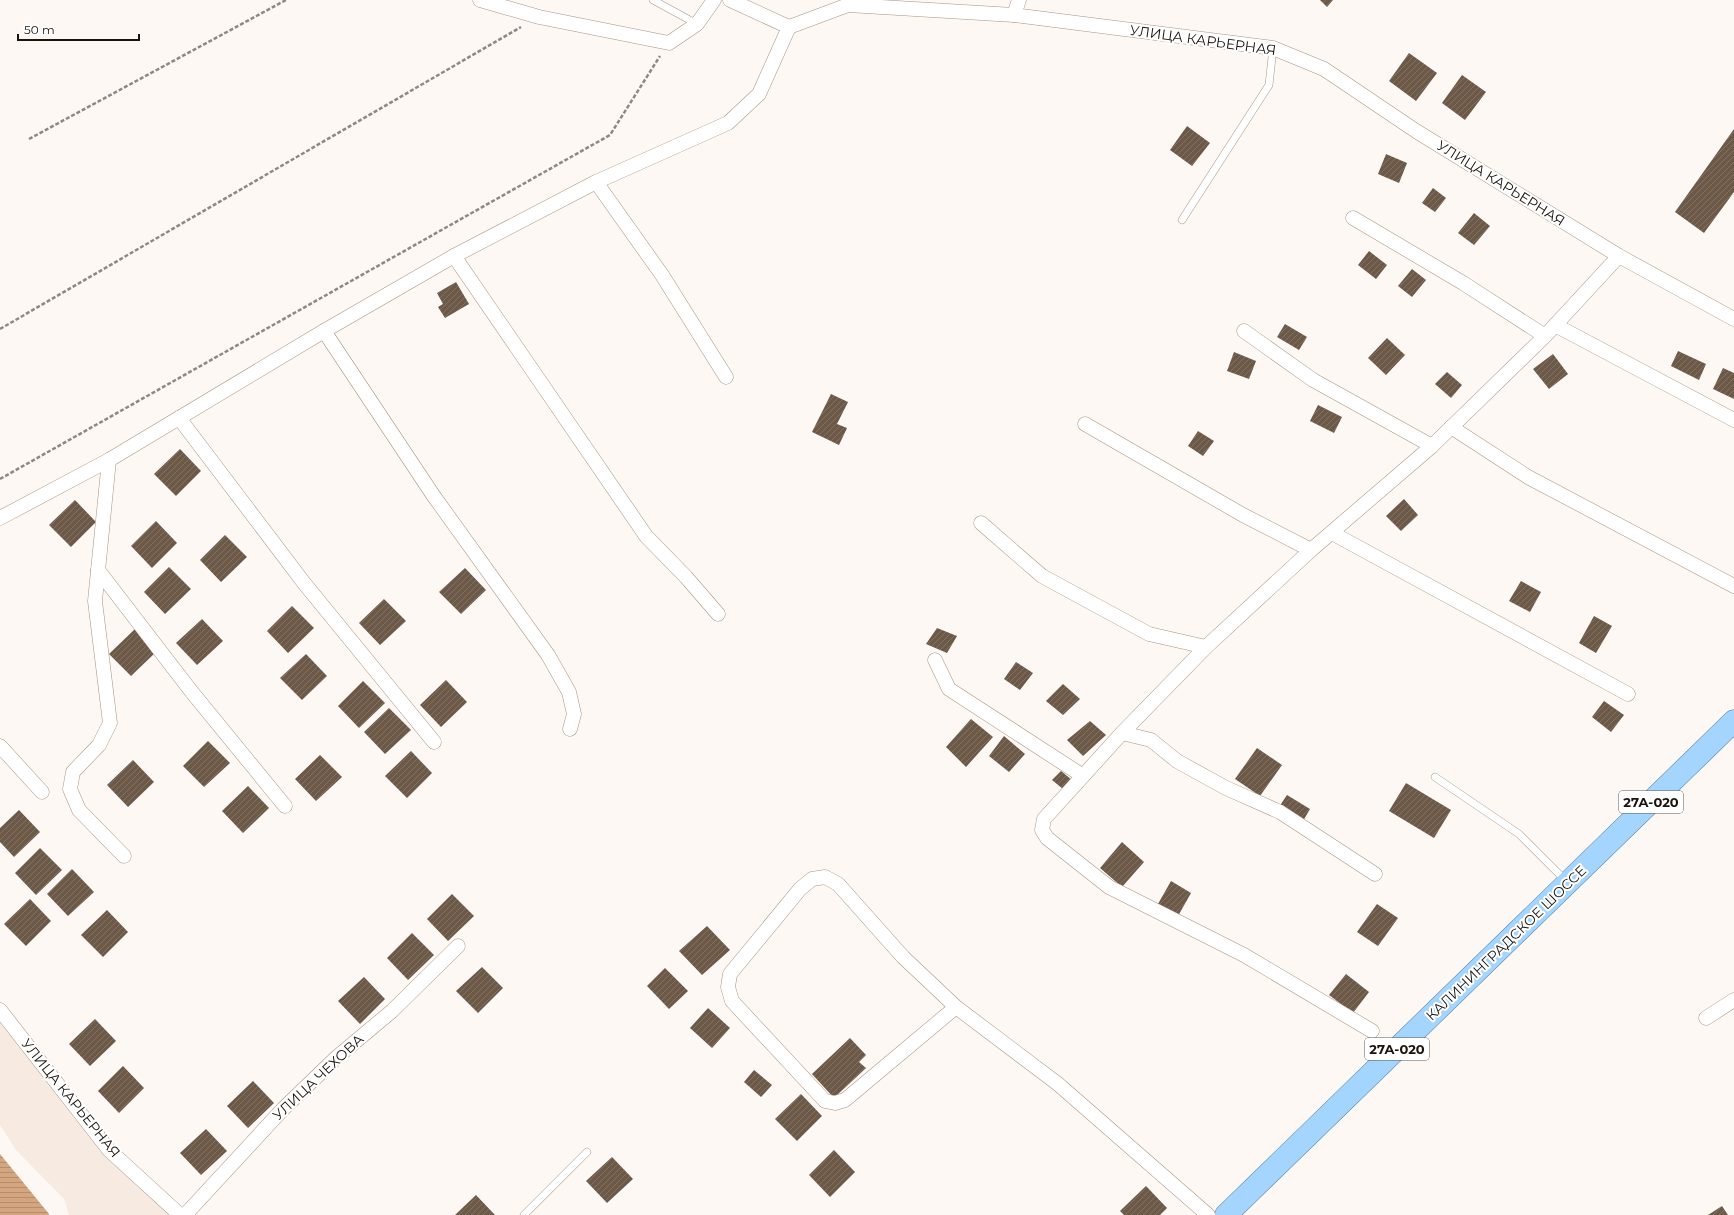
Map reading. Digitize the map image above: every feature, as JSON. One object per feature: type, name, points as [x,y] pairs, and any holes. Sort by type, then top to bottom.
[{"type":"main road","name":"КАЛИНИНГРАДСКОЕ ШОССЕ","points":[[1226,1215],[1734,721]]},
{"type":"street","points":[[480,0],[539,17],[669,43],[697,24],[714,0]]},
{"type":"street","points":[[0,518],[109,460],[324,331],[454,256],[596,182],[728,123],[759,94],[789,27],[730,0]]},
{"type":"street","points":[[1014,15],[1019,0]]},
{"type":"street","name":"УЛИЦА КАРЬЕРНАЯ","points":[[789,27],[848,4],[1014,15],[1273,48],[1324,69],[1416,130],[1619,256],[1734,319]]},
{"type":"street","points":[[596,182],[662,275],[726,377]]},
{"type":"street","points":[[1353,218],[1463,283],[1545,336]]},
{"type":"street","points":[[454,256],[646,536],[686,577],[718,614]]},
{"type":"street","points":[[1372,1031],[1244,955],[1109,886],[1047,838],[1042,830],[1044,819],[1122,733],[1206,646],[1311,550],[1432,446],[1545,336],[1619,256]]},
{"type":"street","points":[[1555,325],[1734,420]]},
{"type":"street","points":[[324,331],[433,495],[548,655],[569,692],[574,714],[570,729]]},
{"type":"street","points":[[1244,331],[1313,380],[1432,446]]},
{"type":"street","points":[[180,418],[304,583],[434,742]]},
{"type":"street","points":[[1085,424],[1243,514],[1311,550]]},
{"type":"street","points":[[1451,428],[1528,477],[1734,586]]},
{"type":"street","points":[[109,460],[95,601],[110,723],[99,745],[73,772],[70,789],[79,810],[124,856]]},
{"type":"street","points":[[981,522],[1042,576],[1149,634],[1206,646]]},
{"type":"street","points":[[1332,533],[1628,694]]},
{"type":"street","points":[[98,570],[191,691],[285,806]]},
{"type":"street","points":[[935,660],[949,688],[1083,776]]},
{"type":"street","points":[[1122,733],[1151,740],[1177,761],[1220,785],[1280,812],[1375,874]]},
{"type":"street","points":[[0,746],[42,792]]},
{"type":"street","points":[[956,1008],[845,1100],[835,1103],[825,1101],[820,1096],[732,1000],[728,987],[730,974],[800,889],[812,879],[825,877],[838,884],[903,957],[956,1008],[1058,1084],[1208,1215]]},
{"type":"street","name":"УЛИЦА ЧЕХОВА","points":[[185,1215],[283,1109],[337,1057],[392,1011],[458,946]]},
{"type":"street","points":[[1706,1018],[1734,1000]]},
{"type":"street","name":"УЛИЦА КАРЬЕРНАЯ","points":[[0,1010],[109,1150],[180,1215]]},
{"type":"lane","points":[[653,0],[697,24]]},
{"type":"lane","points":[[1182,220],[1269,85],[1273,48]]},
{"type":"lane","points":[[1435,776],[1519,834],[1568,883]]},
{"type":"lane","points":[[524,1215],[587,1152]]},
{"type":"path","points":[[29,139],[286,0]]},
{"type":"path","points":[[0,329],[539,17]]},
{"type":"path","points":[[0,478],[610,135],[669,43]]},
{"type":"shaded area","points":[[0,1018],[78,1123],[178,1215],[69,1215],[64,1199],[16,1150],[0,1125]]},
{"type":"shaded area","points":[[0,1154],[49,1214],[49,1215],[0,1215]]},
{"type":"building","points":[[1320,0],[1333,0],[1327,7]]},
{"type":"building","points":[[1409,53],[1437,73],[1416,101],[1389,81]]},
{"type":"building","points":[[1462,75],[1486,92],[1465,120],[1442,103]]},
{"type":"building","points":[[1187,126],[1210,143],[1192,166],[1170,150]]},
{"type":"building","points":[[1734,129],[1734,192],[1704,233],[1675,212]]},
{"type":"building","points":[[1386,154],[1407,163],[1399,183],[1378,174]]},
{"type":"building","points":[[1433,188],[1446,198],[1435,212],[1422,203]]},
{"type":"building","points":[[1474,213],[1490,226],[1474,245],[1458,233]]},
{"type":"building","points":[[1369,251],[1387,265],[1376,279],[1358,265]]},
{"type":"building","points":[[1412,269],[1426,280],[1412,297],[1398,286]]},
{"type":"building","points":[[456,282],[469,304],[445,318],[438,307],[443,304],[437,293]]},
{"type":"building","points":[[1285,324],[1307,337],[1299,350],[1277,337]]},
{"type":"building","points":[[1387,338],[1405,355],[1386,375],[1368,358]]},
{"type":"building","points":[[1678,351],[1706,364],[1699,380],[1671,366]]},
{"type":"building","points":[[1234,352],[1256,361],[1249,379],[1227,371]]},
{"type":"building","points":[[1553,354],[1568,374],[1549,389],[1533,369]]},
{"type":"building","points":[[1723,368],[1734,373],[1734,399],[1713,389]]},
{"type":"building","points":[[1447,372],[1462,385],[1451,398],[1435,384]]},
{"type":"building","points":[[831,394],[848,402],[837,424],[847,428],[839,445],[812,432]]},
{"type":"building","points":[[1318,405],[1342,417],[1334,433],[1310,421]]},
{"type":"building","points":[[1198,431],[1214,441],[1203,456],[1188,446]]},
{"type":"building","points":[[180,449],[201,471],[176,496],[154,474]]},
{"type":"building","points":[[1404,499],[1418,515],[1401,531],[1386,516]]},
{"type":"building","points":[[75,500],[96,522],[71,547],[49,525]]},
{"type":"building","points":[[156,521],[177,543],[152,568],[131,546]]},
{"type":"building","points":[[225,535],[247,557],[221,582],[200,560]]},
{"type":"building","points":[[169,567],[191,589],[165,614],[144,592]]},
{"type":"building","points":[[465,568],[486,590],[461,614],[439,592]]},
{"type":"building","points":[[1521,581],[1541,592],[1530,612],[1509,601]]},
{"type":"building","points":[[384,599],[406,621],[380,645],[359,623]]},
{"type":"building","points":[[292,606],[314,628],[288,653],[267,631]]},
{"type":"building","points":[[1594,616],[1612,626],[1596,653],[1579,643]]},
{"type":"building","points":[[202,619],[223,641],[197,665],[176,643]]},
{"type":"building","points":[[937,628],[957,636],[947,653],[926,644]]},
{"type":"building","points":[[135,629],[156,652],[131,676],[109,654]]},
{"type":"building","points":[[306,654],[327,676],[302,700],[280,678]]},
{"type":"building","points":[[1016,662],[1033,673],[1020,690],[1004,679]]},
{"type":"building","points":[[446,680],[467,702],[441,727],[420,705]]},
{"type":"building","points":[[363,681],[385,703],[359,728],[338,706]]},
{"type":"building","points":[[1063,684],[1080,699],[1063,715],[1046,701]]},
{"type":"building","points":[[1604,701],[1624,715],[1611,732],[1592,717]]},
{"type":"building","points":[[389,708],[411,730],[385,754],[364,732]]},
{"type":"building","points":[[971,719],[993,737],[966,767],[946,747]]},
{"type":"building","points":[[1090,721],[1106,735],[1083,756],[1067,740]]},
{"type":"building","points":[[1004,736],[1025,754],[1009,772],[989,756]]},
{"type":"building","points":[[208,741],[230,763],[204,787],[183,766]]},
{"type":"building","points":[[1257,748],[1282,765],[1260,796],[1235,779]]},
{"type":"building","points":[[411,751],[432,773],[407,798],[385,776]]},
{"type":"building","points":[[320,755],[342,777],[316,801],[295,779]]},
{"type":"building","points":[[133,760],[154,782],[128,807],[107,785]]},
{"type":"building","points":[[1061,771],[1072,780],[1063,789],[1052,780]]},
{"type":"building","points":[[1406,783],[1451,810],[1434,838],[1389,811]]},
{"type":"building","points":[[248,786],[269,808],[243,833],[222,811]]},
{"type":"building","points":[[1287,795],[1310,809],[1303,821],[1279,807]]},
{"type":"building","points":[[19,810],[40,832],[14,857],[0,842],[0,828]]},
{"type":"building","points":[[1122,842],[1144,862],[1122,887],[1100,868]]},
{"type":"building","points":[[40,848],[62,870],[36,895],[15,873]]},
{"type":"building","points":[[72,869],[94,892],[68,916],[47,894]]},
{"type":"building","points":[[1171,881],[1191,893],[1178,916],[1158,904]]},
{"type":"building","points":[[452,894],[474,916],[448,941],[427,919]]},
{"type":"building","points":[[30,899],[51,921],[26,946],[4,924]]},
{"type":"building","points":[[1377,904],[1398,918],[1378,946],[1357,932]]},
{"type":"building","points":[[107,910],[128,932],[103,957],[81,935]]},
{"type":"building","points":[[707,926],[730,950],[702,975],[679,951]]},
{"type":"building","points":[[412,933],[434,955],[408,980],[387,958]]},
{"type":"building","points":[[482,967],[503,988],[478,1013],[456,991]]},
{"type":"building","points":[[665,968],[688,991],[669,1009],[647,986]]},
{"type":"building","points":[[1346,974],[1369,992],[1353,1013],[1329,995]]},
{"type":"building","points":[[364,977],[385,999],[360,1024],[338,1001]]},
{"type":"building","points":[[708,1008],[730,1028],[712,1048],[690,1028]]},
{"type":"building","points":[[95,1019],[116,1041],[90,1066],[69,1044]]},
{"type":"building","points":[[850,1038],[866,1055],[859,1062],[866,1068],[834,1098],[812,1074]]},
{"type":"building","points":[[123,1066],[144,1088],[119,1113],[98,1091]]},
{"type":"building","points":[[754,1070],[772,1085],[761,1097],[744,1082]]},
{"type":"building","points":[[253,1081],[274,1103],[248,1128],[227,1106]]},
{"type":"building","points":[[801,1094],[822,1116],[797,1141],[775,1119]]},
{"type":"building","points":[[206,1129],[227,1151],[201,1175],[180,1153]]},
{"type":"building","points":[[834,1150],[855,1172],[830,1197],[809,1175]]},
{"type":"building","points":[[612,1157],[633,1179],[607,1203],[586,1181]]},
{"type":"building","points":[[1146,1186],[1167,1208],[1160,1215],[1124,1215],[1120,1211]]},
{"type":"building","points":[[476,1195],[495,1215],[455,1215]]},
{"type":"building","points":[[1722,1206],[1728,1215],[1708,1215]]}]
